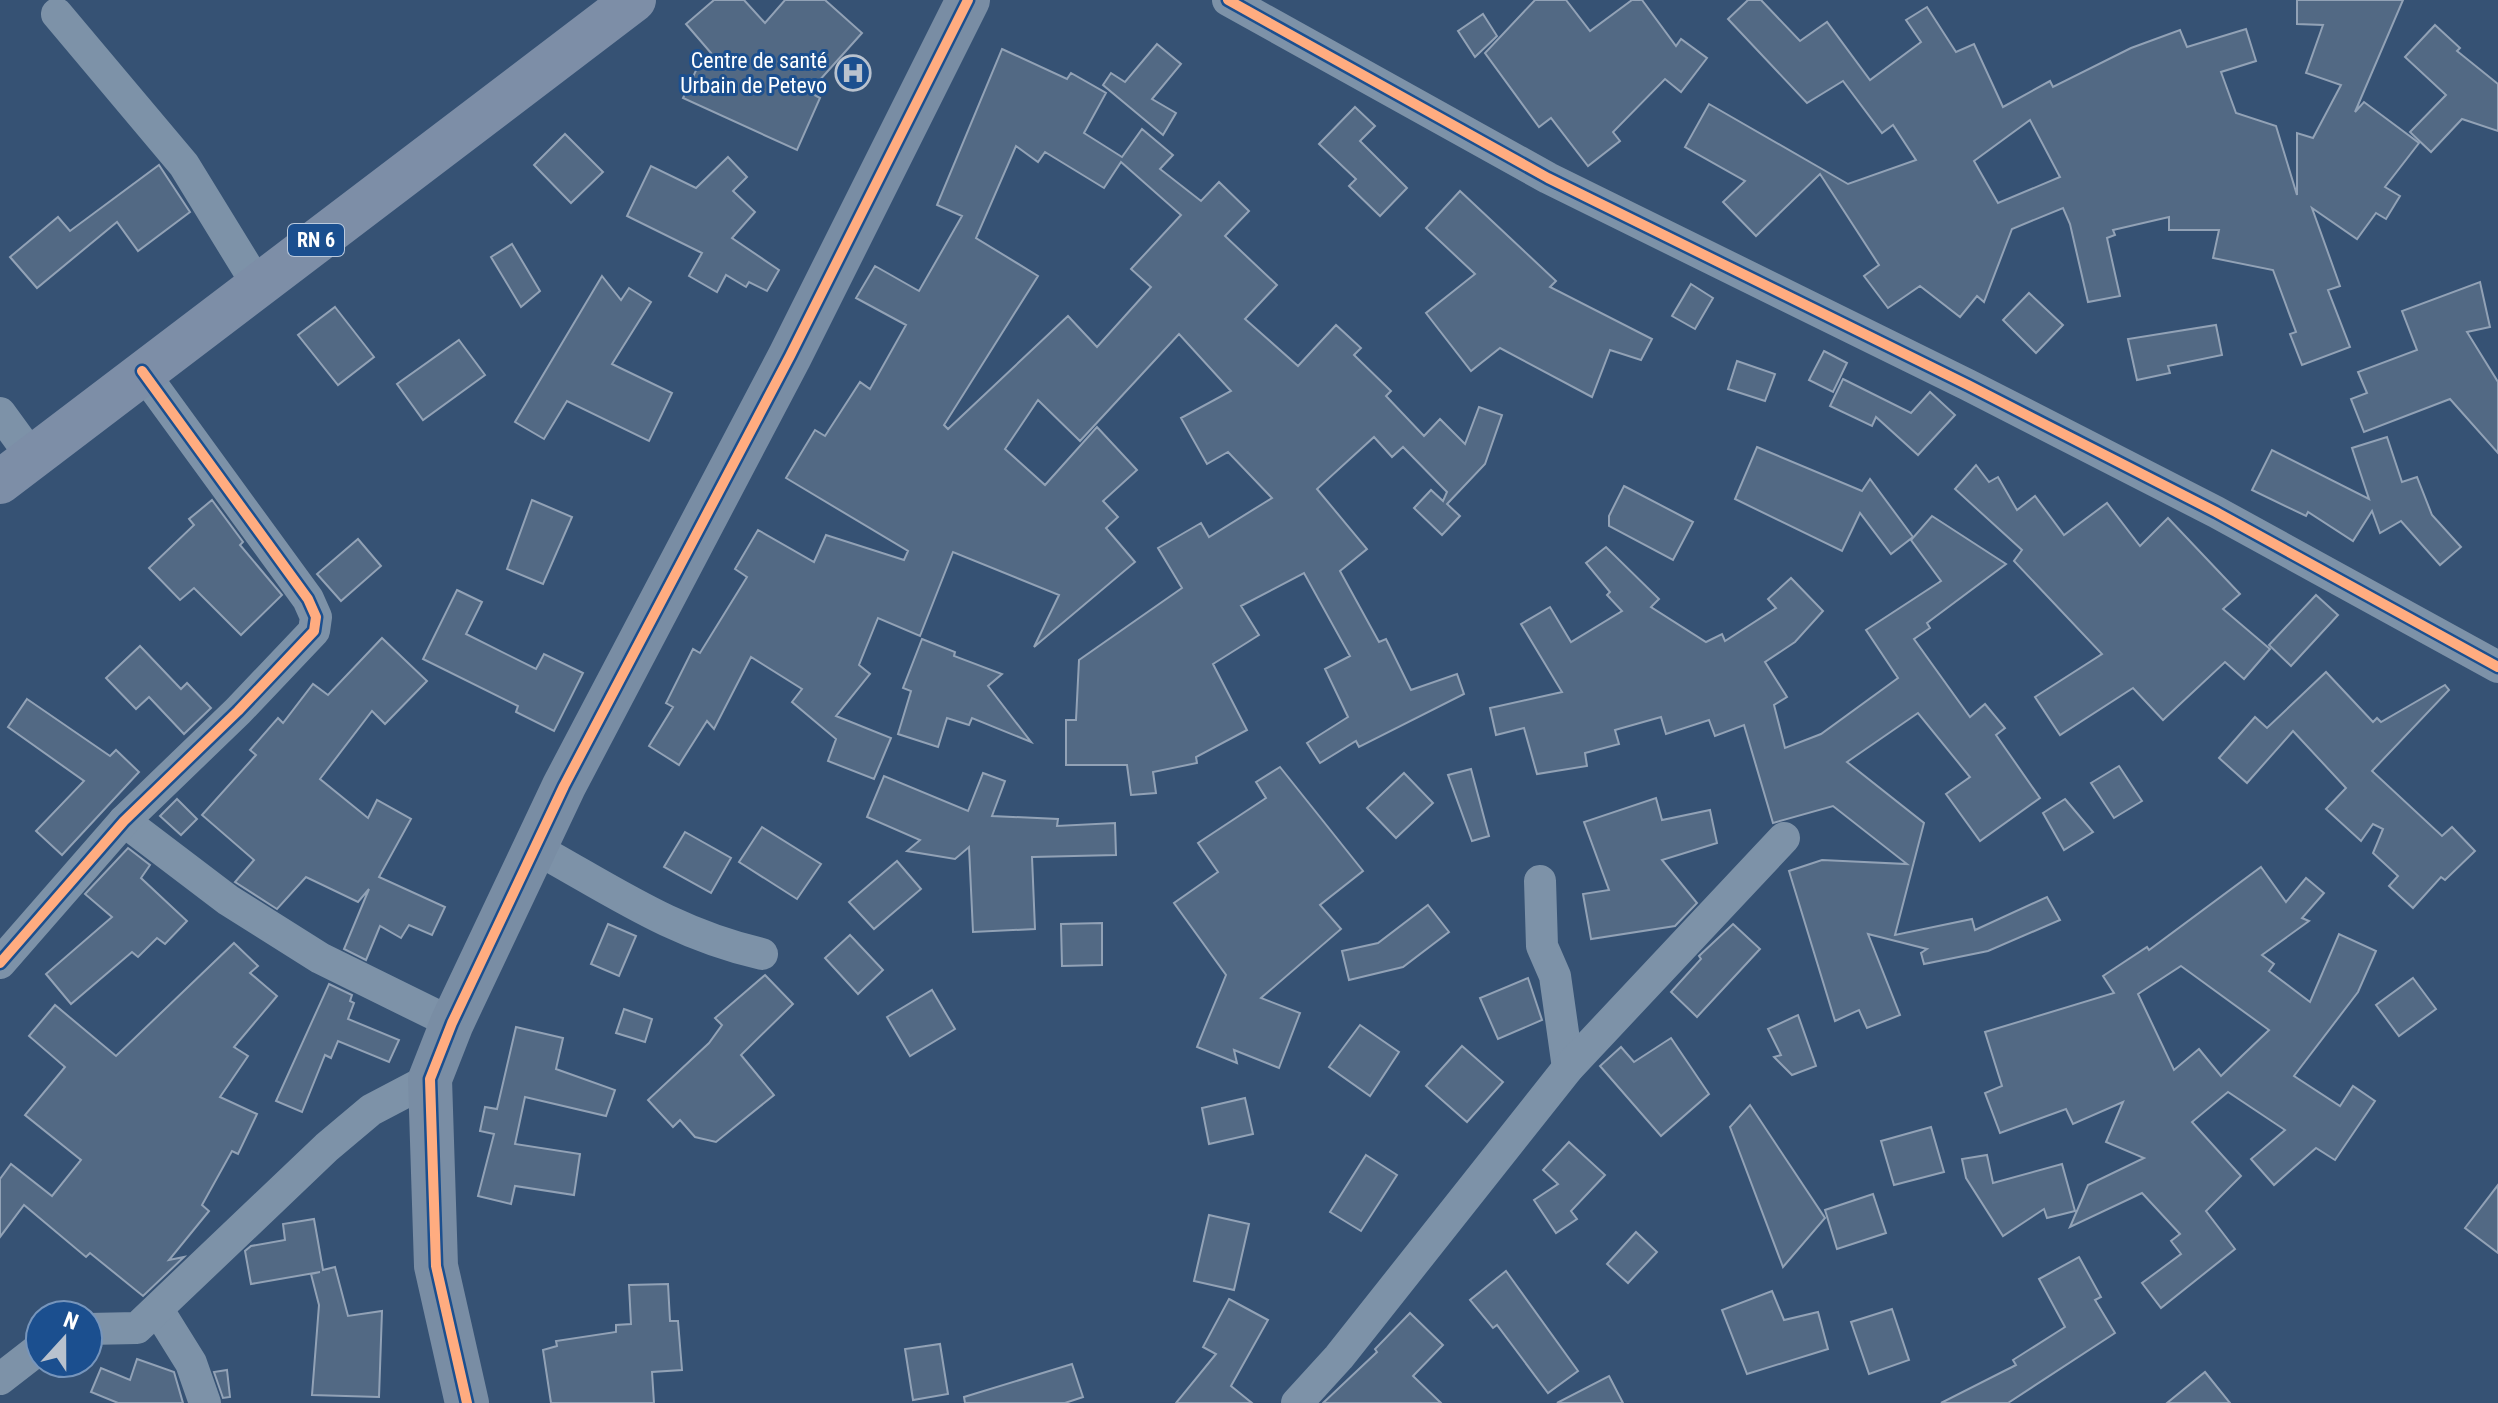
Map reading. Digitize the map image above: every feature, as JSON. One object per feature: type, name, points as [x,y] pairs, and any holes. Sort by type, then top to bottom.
[{"type":"main road","name":"RN 6","points":[[16,470],[142,371],[634,0]]},
{"type":"street","points":[[467,1403],[436,1266],[430,1079],[452,1023],[535,848],[790,356],[968,0]]},
{"type":"street","points":[[1228,0],[1548,178],[1968,385],[2216,512],[2498,667]]},
{"type":"street","points":[[57,14],[184,165],[257,284]]},
{"type":"street","points":[[0,963],[124,821],[238,711],[314,631],[316,617],[308,599],[142,371]]},
{"type":"street","points":[[0,413],[16,470]]},
{"type":"street","points":[[124,821],[228,900],[320,958],[452,1023]]},
{"type":"street","points":[[1297,1403],[1339,1357],[1568,1068],[1784,838]]},
{"type":"street","points":[[535,848],[672,925],[714,943],[762,954]]},
{"type":"street","points":[[1540,881],[1542,946],[1555,976],[1568,1068]]},
{"type":"street","points":[[104,1329],[137,1328],[327,1147],[371,1110],[430,1079]]},
{"type":"street","points":[[158,1310],[191,1363],[205,1403]]},
{"type":"street","points":[[0,1379],[24,1360]]},
{"type":"building","points":[[714,0],[744,0],[765,23],[785,0],[825,0],[862,33],[809,92],[820,98],[797,150],[683,98],[699,64],[711,53],[686,24]]},
{"type":"building","points":[[1535,0],[1566,0],[1590,31],[1632,0],[1642,0],[1676,46],[1681,39],[1707,58],[1681,92],[1665,79],[1613,132],[1620,141],[1588,166],[1551,118],[1539,127],[1485,53]]},
{"type":"building","points":[[1748,0],[1761,0],[1800,41],[1827,22],[1870,80],[1921,42],[1906,20],[1927,7],[1956,52],[1974,44],[2003,107],[2050,81],[2053,87],[2131,48],[2180,30],[2187,47],[2246,29],[2256,61],[2221,72],[2236,113],[2276,126],[2297,195],[2297,133],[2313,138],[2341,85],[2306,73],[2323,25],[2297,24],[2297,0],[2403,0],[2355,112],[2364,102],[2419,143],[2385,187],[2400,196],[2386,219],[2376,213],[2357,239],[2312,208],[2340,286],[2328,290],[2350,347],[2302,365],[2290,334],[2296,332],[2273,270],[2213,258],[2219,230],[2169,230],[2169,217],[2113,230],[2115,235],[2107,238],[2120,296],[2088,302],[2070,224],[2063,208],[2012,229],[1984,302],[1977,296],[1960,317],[1920,286],[1888,308],[1864,276],[1879,265],[1820,174],[1756,236],[1723,202],[1745,181],[1685,147],[1709,104],[1848,184],[1916,160],[1893,125],[1882,133],[1843,81],[1807,103],[1728,19]],"holes":[[[2030,120],[2060,177],[1998,203],[1974,161]]]},
{"type":"building","points":[[1483,14],[1497,36],[1475,57],[1458,31]]},
{"type":"building","points":[[2435,25],[2460,48],[2457,51],[2498,84],[2498,131],[2462,119],[2431,152],[2410,132],[2446,95],[2405,57]]},
{"type":"building","points":[[1157,44],[1181,64],[1152,99],[1176,113],[1163,135],[1103,85],[1111,73],[1125,82]]},
{"type":"building","points":[[1002,49],[1067,79],[1071,73],[1106,93],[1084,133],[1122,157],[1142,129],[1173,155],[1160,169],[1201,201],[1219,182],[1249,211],[1225,236],[1277,285],[1245,319],[1298,366],[1336,325],[1361,348],[1354,355],[1391,391],[1386,396],[1424,436],[1440,419],[1465,444],[1479,407],[1502,415],[1485,464],[1447,504],[1460,516],[1442,535],[1414,508],[1431,490],[1443,501],[1447,492],[1403,447],[1392,457],[1374,437],[1317,489],[1367,549],[1340,571],[1379,642],[1386,639],[1411,690],[1457,674],[1464,694],[1359,747],[1356,741],[1320,763],[1307,743],[1348,717],[1325,669],[1350,656],[1304,573],[1241,606],[1259,635],[1213,664],[1247,730],[1196,757],[1197,763],[1153,772],[1156,793],[1131,795],[1127,765],[1066,765],[1066,720],[1076,720],[1079,660],[1182,588],[1158,548],[1201,523],[1209,537],[1272,498],[1228,452],[1207,464],[1181,418],[1231,391],[1179,334],[1080,441],[1038,400],[1005,449],[1045,485],[1097,427],[1137,470],[1103,501],[1118,517],[1106,528],[1135,562],[1034,647],[1059,595],[953,552],[920,636],[878,618],[859,665],[870,674],[836,716],[891,738],[874,779],[828,761],[836,739],[792,702],[802,689],[751,657],[714,729],[707,721],[679,765],[649,746],[673,707],[666,703],[693,649],[700,653],[747,577],[735,569],[758,530],[814,562],[826,535],[904,560],[908,551],[786,478],[815,430],[825,436],[860,382],[870,389],[906,325],[856,298],[875,266],[919,291],[962,216],[937,205]],"holes":[[[1016,146],[1038,162],[1045,152],[1104,188],[1121,162],[1181,215],[1131,269],[1151,287],[1097,347],[1068,316],[948,429],[944,425],[1038,276],[976,238]]]},
{"type":"building","points":[[1355,107],[1375,126],[1360,141],[1407,188],[1380,216],[1349,186],[1356,179],[1319,144]]},
{"type":"building","points":[[565,134],[603,172],[571,203],[534,165]]},
{"type":"building","points":[[728,157],[747,177],[733,191],[755,212],[732,238],[779,270],[767,291],[749,282],[746,287],[726,275],[717,292],[689,276],[702,253],[627,216],[651,166],[696,188]]},
{"type":"building","points":[[159,165],[190,212],[138,251],[117,222],[37,288],[10,257],[58,217],[70,231]]},
{"type":"building","points":[[1460,191],[1556,281],[1550,287],[1652,339],[1641,360],[1610,350],[1592,397],[1500,348],[1471,371],[1426,313],[1475,274],[1426,228]]},
{"type":"building","points":[[512,244],[540,291],[521,307],[491,257]]},
{"type":"building","points":[[602,276],[621,300],[629,288],[651,302],[612,364],[672,393],[649,441],[567,401],[544,439],[515,422]]},
{"type":"building","points":[[2480,282],[2490,327],[2467,332],[2498,382],[2498,453],[2450,399],[2364,432],[2351,399],[2367,393],[2358,372],[2417,350],[2402,311]]},
{"type":"building","points":[[1691,284],[1713,298],[1695,329],[1672,316]]},
{"type":"building","points":[[2029,293],[2063,325],[2036,353],[2003,320]]},
{"type":"building","points":[[335,307],[374,357],[338,385],[298,335]]},
{"type":"building","points":[[2216,325],[2222,355],[2168,366],[2170,373],[2137,380],[2128,339]]},
{"type":"building","points":[[459,340],[485,375],[423,420],[397,384]]},
{"type":"building","points":[[1824,351],[1847,363],[1833,392],[1809,380]]},
{"type":"building","points":[[1737,361],[1775,374],[1765,401],[1728,389]]},
{"type":"building","points":[[1843,379],[1911,413],[1930,392],[1955,415],[1918,455],[1876,417],[1872,426],[1830,406]]},
{"type":"building","points":[[2387,437],[2402,482],[2417,477],[2432,515],[2461,547],[2440,565],[2401,521],[2380,533],[2372,511],[2353,541],[2308,512],[2306,516],[2252,490],[2272,450],[2369,499],[2352,448]]},
{"type":"building","points":[[1757,447],[1862,491],[1870,479],[1913,537],[1891,554],[1860,513],[1842,551],[1735,499]]},
{"type":"building","points":[[1976,465],[1989,482],[1998,477],[2017,510],[2035,496],[2064,535],[2107,503],[2140,546],[2168,518],[2240,594],[2223,609],[2270,649],[2244,679],[2225,662],[2163,720],[2133,688],[2060,735],[2035,697],[2102,654],[2014,561],[2022,550],[1955,489]]},
{"type":"building","points":[[1624,486],[1693,522],[1673,560],[1609,526],[1609,516]]},
{"type":"building","points":[[212,500],[243,542],[240,545],[282,595],[241,635],[194,588],[180,600],[149,568],[194,525],[189,519]]},
{"type":"building","points":[[532,500],[572,517],[543,584],[507,569]]},
{"type":"building","points":[[1932,516],[2006,564],[1927,623],[1930,628],[1914,639],[1970,717],[1985,704],[2005,728],[1996,735],[2040,798],[1980,841],[1946,794],[1970,777],[1918,713],[1847,762],[1924,823],[1895,935],[1972,919],[1975,930],[2047,897],[2060,920],[1988,951],[1924,964],[1921,953],[1927,949],[1868,934],[1900,1015],[1867,1028],[1859,1010],[1835,1021],[1789,871],[1822,860],[1907,864],[1833,806],[1773,823],[1744,725],[1715,736],[1709,720],[1666,734],[1661,717],[1615,730],[1619,744],[1585,753],[1587,766],[1537,774],[1524,728],[1496,735],[1490,708],[1562,692],[1521,624],[1550,607],[1571,642],[1622,611],[1586,563],[1606,547],[1659,599],[1651,607],[1706,642],[1722,634],[1725,641],[1776,608],[1768,599],[1791,578],[1823,611],[1795,642],[1765,662],[1787,697],[1774,705],[1785,748],[1821,734],[1898,678],[1866,630],[1941,581],[1911,540]]},
{"type":"building","points":[[358,539],[381,566],[341,601],[317,574]]},
{"type":"building","points":[[457,590],[482,602],[466,634],[536,669],[544,654],[583,673],[554,731],[516,712],[518,706],[423,659]]},
{"type":"building","points":[[2316,595],[2338,615],[2291,666],[2269,645]]},
{"type":"building","points":[[382,638],[427,681],[385,724],[372,711],[320,779],[368,818],[377,800],[411,819],[379,877],[445,907],[432,935],[409,925],[401,938],[380,926],[366,960],[344,949],[369,889],[358,902],[306,877],[277,909],[235,882],[254,860],[202,815],[256,755],[250,750],[278,718],[283,723],[313,684],[328,695]]},
{"type":"building","points":[[922,639],[955,652],[954,656],[1002,674],[988,686],[1031,742],[972,718],[969,725],[947,718],[938,747],[898,734],[911,691],[903,688]]},
{"type":"building","points":[[140,646],[181,689],[187,683],[211,708],[184,734],[149,697],[136,709],[106,678]]},
{"type":"building","points":[[2326,672],[2373,722],[2377,718],[2381,722],[2445,685],[2449,690],[2372,771],[2442,836],[2452,827],[2475,851],[2445,880],[2441,877],[2413,908],[2389,886],[2398,876],[2373,853],[2383,829],[2373,824],[2361,841],[2326,809],[2346,788],[2293,731],[2247,783],[2219,758],[2255,717],[2267,728]]},
{"type":"building","points":[[27,699],[110,756],[116,750],[139,772],[62,855],[36,831],[84,781],[8,727]]},
{"type":"building","points":[[2119,766],[2142,801],[2114,818],[2091,783]]},
{"type":"building","points":[[1280,767],[1363,871],[1320,905],[1341,929],[1261,998],[1300,1013],[1279,1068],[1234,1050],[1237,1063],[1197,1047],[1226,975],[1174,903],[1218,872],[1198,843],[1266,798],[1256,782]]},
{"type":"building","points":[[1471,769],[1489,836],[1472,841],[1448,775]]},
{"type":"building","points":[[983,773],[1005,781],[992,816],[1058,819],[1057,826],[1115,823],[1116,855],[1032,857],[1035,929],[973,932],[969,847],[955,859],[907,851],[920,840],[867,817],[884,776],[968,811]]},
{"type":"building","points":[[1404,773],[1433,803],[1396,838],[1367,808]]},
{"type":"building","points":[[1656,798],[1662,820],[1710,810],[1717,843],[1662,860],[1697,903],[1675,926],[1591,939],[1583,894],[1609,890],[1584,822]]},
{"type":"building","points":[[177,799],[197,819],[181,835],[160,816]]},
{"type":"building","points":[[2065,799],[2093,832],[2064,850],[2043,813]]},
{"type":"building","points":[[762,827],[821,864],[797,899],[739,862]]},
{"type":"building","points":[[685,832],[731,858],[711,893],[664,867]]},
{"type":"building","points":[[128,848],[150,865],[141,878],[187,921],[165,944],[157,938],[138,957],[132,952],[71,1004],[46,974],[112,917],[85,894]]},
{"type":"building","points":[[897,861],[921,889],[874,929],[849,902]]},
{"type":"building","points":[[2261,867],[2286,902],[2306,878],[2324,893],[2302,918],[2309,921],[2262,955],[2274,964],[2269,971],[2310,1002],[2339,934],[2376,951],[2358,992],[2294,1076],[2340,1106],[2353,1086],[2375,1101],[2335,1160],[2316,1148],[2274,1185],[2251,1159],[2285,1130],[2228,1092],[2192,1122],[2241,1176],[2206,1211],[2235,1249],[2161,1308],[2142,1283],[2181,1254],[2171,1241],[2180,1234],[2142,1193],[2070,1227],[2088,1185],[2144,1158],[2106,1142],[2123,1102],[2073,1124],[2066,1109],[2000,1133],[1985,1093],[2002,1086],[1985,1032],[2114,993],[2103,976],[2147,947],[2149,950]],"holes":[[[2181,966],[2269,1030],[2221,1076],[2199,1049],[2174,1070],[2138,994]]]},
{"type":"building","points":[[1428,905],[1449,932],[1403,967],[1349,980],[1342,951],[1378,943]]},
{"type":"building","points":[[1102,923],[1102,965],[1062,966],[1061,924]]},
{"type":"building","points":[[608,924],[636,936],[619,976],[591,964]]},
{"type":"building","points":[[1733,924],[1760,949],[1697,1017],[1671,992],[1701,959],[1699,956]]},
{"type":"building","points":[[850,935],[883,970],[858,994],[825,958]]},
{"type":"building","points":[[234,943],[258,966],[250,973],[277,996],[234,1047],[248,1056],[220,1097],[257,1114],[238,1154],[232,1151],[202,1205],[209,1211],[169,1260],[184,1257],[143,1296],[90,1253],[86,1257],[24,1205],[0,1237],[0,1179],[11,1164],[52,1196],[81,1160],[25,1115],[65,1067],[29,1036],[55,1005],[116,1056]]},
{"type":"building","points":[[765,975],[793,1004],[741,1055],[774,1095],[716,1142],[695,1137],[680,1120],[673,1127],[648,1100],[709,1043],[722,1025],[715,1018]]},
{"type":"building","points":[[1528,978],[1542,1020],[1498,1039],[1480,998]]},
{"type":"building","points":[[2413,978],[2436,1009],[2399,1036],[2376,1005]]},
{"type":"building","points":[[329,984],[352,995],[350,1001],[354,1003],[348,1019],[399,1040],[389,1062],[338,1041],[331,1058],[325,1055],[302,1112],[276,1101]]},
{"type":"building","points":[[932,990],[955,1029],[910,1056],[887,1017]]},
{"type":"building","points":[[624,1009],[652,1019],[645,1042],[616,1033]]},
{"type":"building","points":[[1798,1015],[1816,1066],[1792,1075],[1774,1057],[1781,1055],[1768,1029]]},
{"type":"building","points":[[1360,1025],[1399,1052],[1370,1096],[1329,1067]]},
{"type":"building","points":[[516,1027],[563,1038],[556,1069],[615,1090],[606,1116],[525,1097],[515,1144],[580,1154],[574,1195],[515,1186],[511,1204],[478,1196],[494,1134],[480,1131],[485,1107],[497,1109]]},
{"type":"building","points":[[1671,1038],[1709,1094],[1661,1136],[1600,1066],[1621,1047],[1634,1062]]},
{"type":"building","points":[[1462,1046],[1503,1082],[1467,1122],[1426,1086]]},
{"type":"building","points":[[1245,1098],[1253,1134],[1209,1144],[1202,1108]]},
{"type":"building","points":[[1750,1105],[1825,1218],[1783,1267],[1730,1127]]},
{"type":"building","points":[[1931,1127],[1944,1172],[1894,1185],[1881,1141]]},
{"type":"building","points":[[1569,1142],[1605,1175],[1571,1211],[1577,1219],[1556,1233],[1534,1200],[1558,1184],[1543,1170]]},
{"type":"building","points":[[1366,1155],[1397,1175],[1361,1231],[1330,1212]]},
{"type":"building","points":[[1987,1155],[1993,1183],[2062,1164],[2075,1211],[2047,1218],[2044,1209],[2003,1236],[1966,1178],[1962,1159]]},
{"type":"building","points":[[2498,1185],[2498,1253],[2465,1228]]},
{"type":"building","points":[[1873,1194],[1886,1233],[1837,1249],[1825,1210]]},
{"type":"building","points":[[1209,1215],[1249,1224],[1234,1290],[1194,1281]]},
{"type":"building","points":[[314,1219],[323,1270],[335,1267],[348,1316],[382,1311],[379,1397],[312,1395],[319,1305],[311,1274],[320,1272],[251,1284],[245,1251],[251,1246],[285,1240],[283,1224]]},
{"type":"building","points":[[1636,1232],[1657,1252],[1628,1283],[1607,1264]]},
{"type":"building","points":[[2079,1257],[2101,1297],[2095,1300],[2115,1333],[2008,1403],[1941,1403],[2016,1365],[2013,1360],[2065,1327],[2039,1279]]},
{"type":"building","points":[[1506,1271],[1578,1371],[1548,1393],[1497,1325],[1493,1328],[1470,1300]]},
{"type":"building","points":[[668,1284],[670,1321],[678,1321],[682,1370],[652,1372],[654,1403],[551,1403],[543,1350],[557,1346],[556,1341],[616,1332],[616,1325],[631,1324],[629,1285]]},
{"type":"building","points":[[1772,1291],[1784,1320],[1818,1312],[1828,1349],[1747,1374],[1722,1310]]},
{"type":"building","points":[[1229,1299],[1268,1320],[1231,1386],[1252,1403],[1176,1403],[1216,1354],[1203,1347]]},
{"type":"building","points":[[1892,1309],[1909,1360],[1869,1374],[1851,1322]]},
{"type":"building","points":[[1410,1313],[1443,1345],[1413,1376],[1441,1403],[1323,1403],[1377,1352],[1375,1349]]},
{"type":"building","points":[[940,1344],[948,1394],[913,1400],[905,1349]]},
{"type":"building","points":[[137,1359],[174,1372],[183,1403],[118,1403],[91,1392],[96,1379],[104,1379],[104,1369],[130,1380]]},
{"type":"building","points":[[1072,1364],[1083,1397],[1065,1403],[965,1403],[964,1397]]},
{"type":"building","points":[[227,1370],[230,1397],[223,1398],[214,1372]]},
{"type":"building","points":[[2205,1372],[2230,1403],[2167,1403]]},
{"type":"building","points":[[1609,1376],[1623,1403],[1557,1403]]},
{"type":"cycle path","points":[[467,1403],[436,1266],[430,1079],[452,1023],[564,786],[790,356],[968,0]]},
{"type":"cycle path","points":[[1228,0],[1548,178],[1968,385],[2216,512],[2498,667]]},
{"type":"cycle path","points":[[0,963],[124,821],[238,711],[314,631],[316,617],[308,599],[142,371]]},
{"type":"place","name":"Centre de santé Urbain de Petevo","points":[[853,73]]}]
